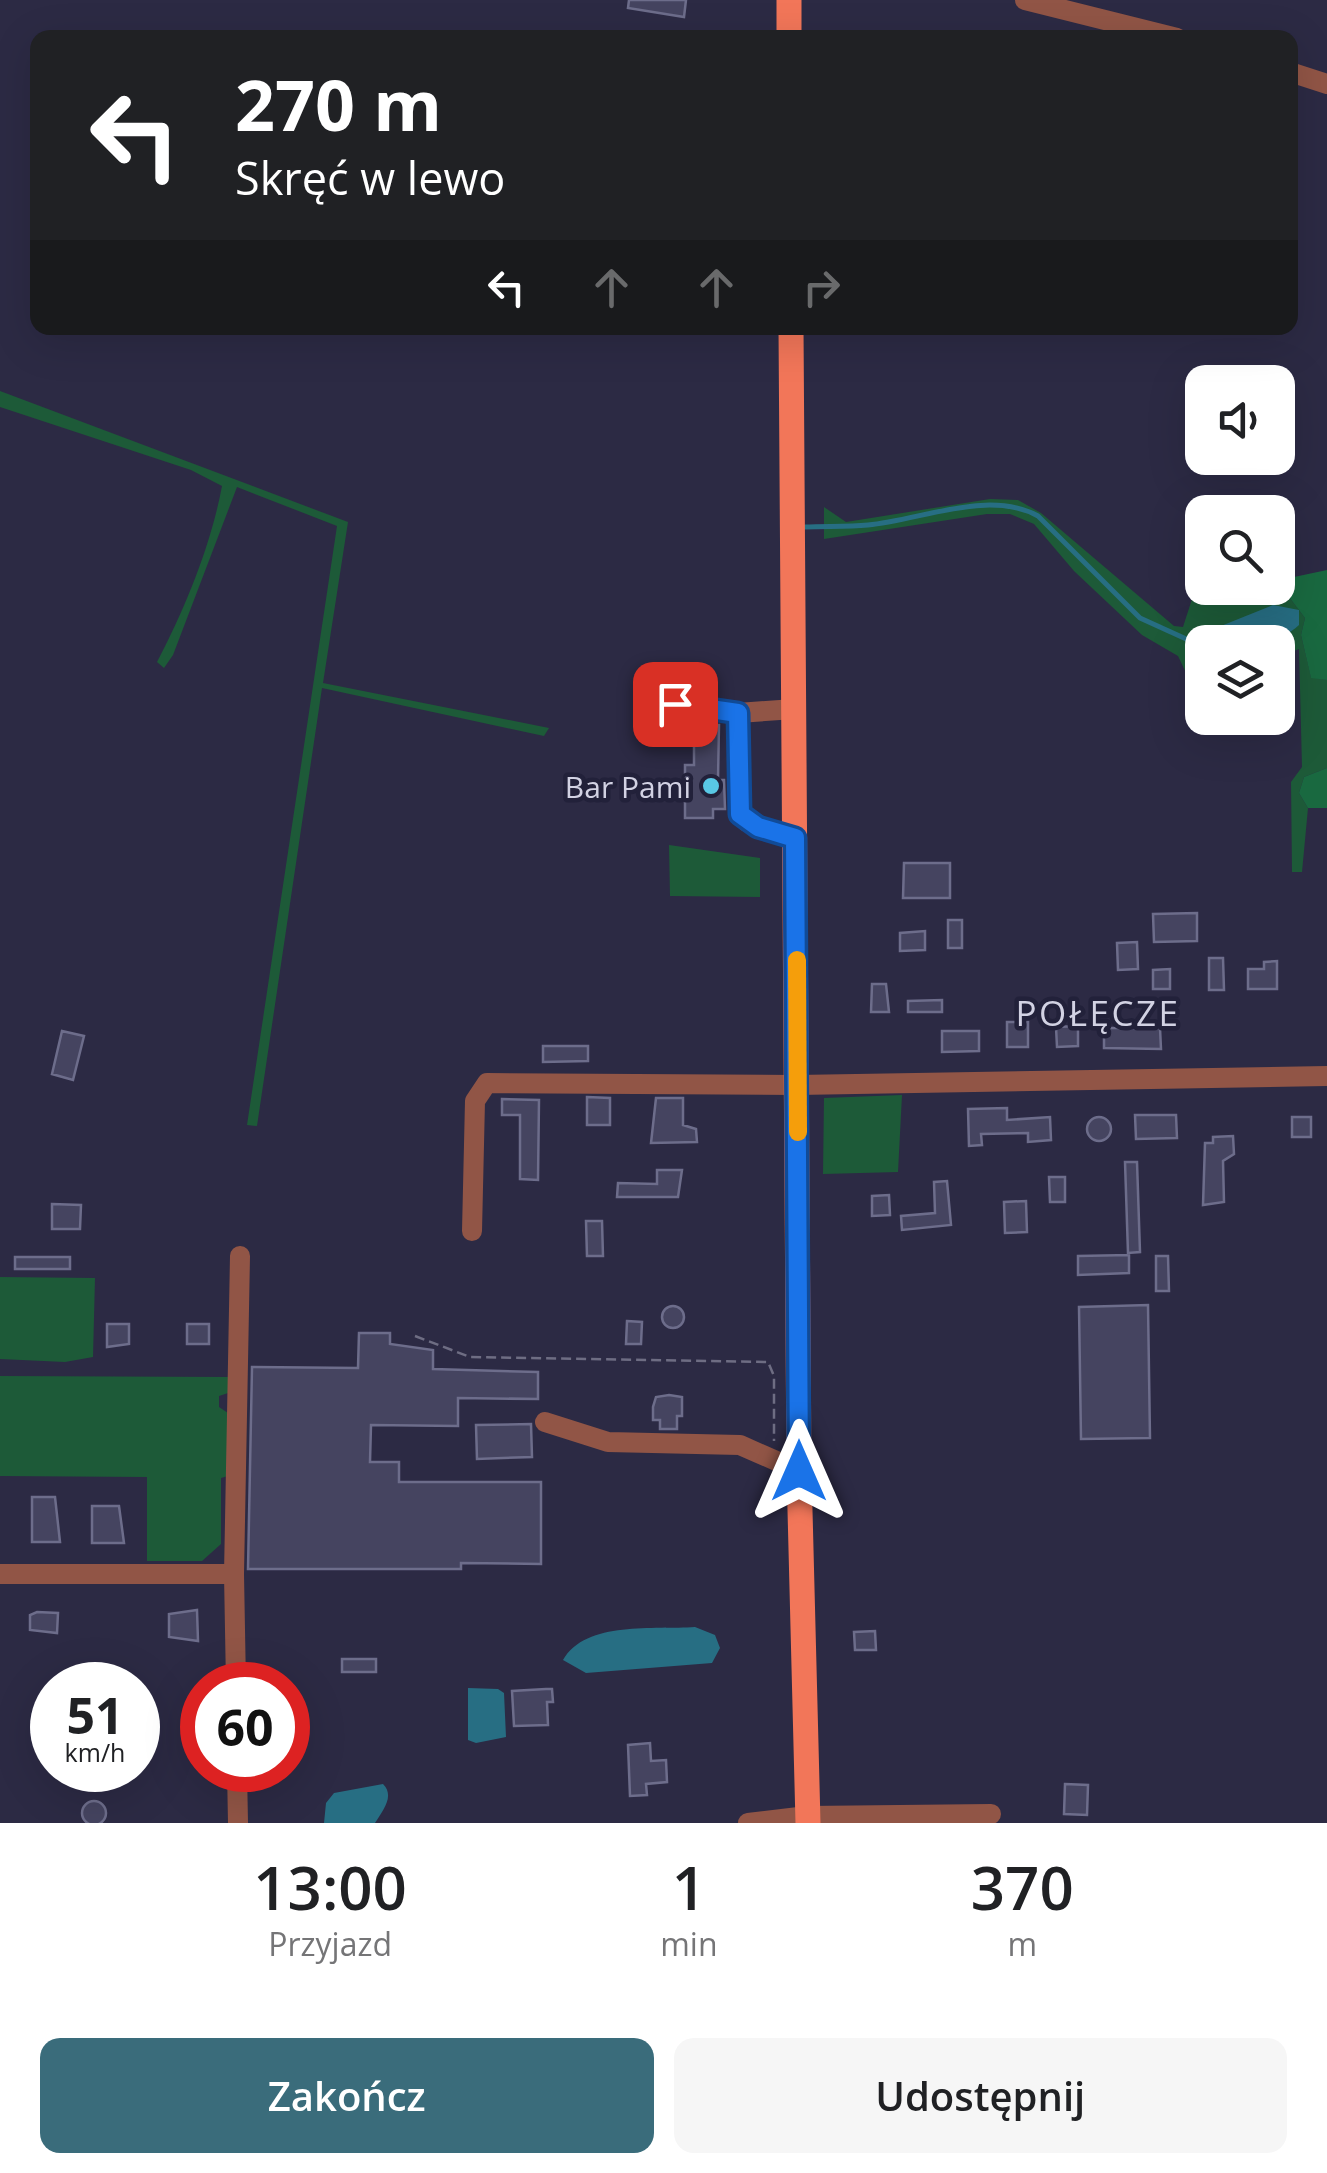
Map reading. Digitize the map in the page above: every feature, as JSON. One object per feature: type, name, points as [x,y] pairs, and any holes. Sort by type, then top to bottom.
[{"type":"main road","points":[[789,0],[789,30]]},
{"type":"main road","points":[[791,335],[798,1085],[789,1466],[807,1819]]},
{"type":"street","points":[[1026,0],[1144,30]]},
{"type":"street","points":[[1298,75],[1327,84]]},
{"type":"street","points":[[644,699],[738,713],[794,708]]},
{"type":"street","points":[[738,713],[740,814],[758,827],[795,838]]},
{"type":"street","points":[[472,1231],[475,1102],[486,1084],[798,1085],[1327,1076]]},
{"type":"street","points":[[236,1662],[240,1256]]},
{"type":"street","points":[[546,1422],[608,1442],[740,1446],[789,1466]]},
{"type":"street","points":[[0,1574],[234,1574]]},
{"type":"street","points":[[238,1792],[238,1823]]},
{"type":"street","points":[[748,1823],[990,1814]]},
{"type":"path","points":[[415,1336],[470,1357],[768,1362],[774,1376],[789,1466]]},
{"type":"green space","points":[[0,391],[348,522],[323,683],[549,728],[544,736],[322,688],[257,1126],[247,1125],[337,526],[237,487],[173,655],[164,668],[157,662],[196,576],[222,486],[191,470],[0,407]]},
{"type":"green space","points":[[990,499],[1018,500],[1041,513],[1174,626],[1183,627],[1190,605],[1295,605],[1305,618],[1301,635],[1311,677],[1327,680],[1327,768],[1304,777],[1299,793],[1308,808],[1302,872],[1292,872],[1291,782],[1302,767],[1295,625],[1185,625],[1185,671],[1178,656],[1142,635],[1074,571],[1034,524],[1010,514],[987,514],[824,539],[824,507],[846,522]]},
{"type":"green space","points":[[1327,570],[1327,680],[1311,678],[1301,635],[1305,618],[1295,605],[1295,577]]},
{"type":"green space","points":[[1327,768],[1327,808],[1308,808],[1299,793],[1304,777]]},
{"type":"green space","points":[[669,845],[760,858],[760,897],[670,896]]},
{"type":"green space","points":[[902,1095],[898,1172],[823,1174],[824,1098]]},
{"type":"green space","points":[[0,1277],[95,1278],[93,1357],[65,1362],[0,1359]]},
{"type":"green space","points":[[0,1376],[228,1377],[228,1393],[219,1396],[219,1407],[228,1413],[228,1476],[221,1478],[221,1544],[202,1561],[147,1561],[147,1477],[0,1476]]},
{"type":"water","points":[[1273,605],[1299,610],[1299,625],[1295,628],[1295,625],[1223,625]]},
{"type":"water","points":[[695,1627],[715,1635],[720,1648],[712,1663],[586,1673],[563,1660],[574,1647],[604,1633]]},
{"type":"water","points":[[468,1688],[498,1689],[504,1693],[506,1737],[476,1743],[468,1740]]},
{"type":"water","points":[[383,1784],[388,1798],[375,1823],[324,1823],[326,1803],[334,1793]]},
{"type":"building","points":[[629,0],[686,0],[684,17],[628,8]]},
{"type":"building","points":[[705,725],[719,725],[718,780],[724,780],[725,809],[713,809],[713,818],[685,818],[685,765],[694,765],[694,739],[705,739]]},
{"type":"building","points":[[904,863],[950,863],[950,898],[903,898]]},
{"type":"building","points":[[1197,913],[1197,941],[1154,942],[1153,914]]},
{"type":"building","points":[[948,920],[962,920],[962,948],[948,948]]},
{"type":"building","points":[[925,931],[925,950],[900,951],[900,933]]},
{"type":"building","points":[[1137,942],[1138,969],[1118,970],[1117,943]]},
{"type":"building","points":[[1209,958],[1223,958],[1224,990],[1209,990]]},
{"type":"building","points":[[1277,961],[1277,989],[1248,989],[1248,969],[1264,969],[1264,962]]},
{"type":"building","points":[[1170,969],[1170,989],[1153,989],[1153,970]]},
{"type":"building","points":[[872,984],[886,984],[889,1012],[871,1012]]},
{"type":"building","points":[[942,1000],[942,1012],[908,1012],[908,1001]]},
{"type":"building","points":[[1007,1022],[1028,1022],[1028,1047],[1007,1047]]},
{"type":"building","points":[[1078,1026],[1078,1046],[1057,1047],[1056,1027]]},
{"type":"building","points":[[1104,1028],[1160,1028],[1161,1049],[1104,1048]]},
{"type":"building","points":[[62,1031],[84,1036],[73,1080],[52,1074]]},
{"type":"building","points":[[942,1031],[979,1031],[979,1051],[942,1052]]},
{"type":"building","points":[[543,1046],[588,1046],[588,1061],[543,1062]]},
{"type":"building","points":[[587,1097],[610,1098],[610,1125],[587,1125]]},
{"type":"building","points":[[656,1098],[683,1098],[683,1125],[696,1129],[697,1142],[651,1143]]},
{"type":"building","points":[[502,1099],[539,1100],[538,1180],[520,1179],[520,1115],[502,1115]]},
{"type":"building","points":[[1007,1108],[1007,1120],[1050,1117],[1051,1140],[1028,1142],[1028,1133],[981,1134],[982,1145],[969,1146],[968,1109]]},
{"type":"building","points":[[1135,1115],[1176,1115],[1177,1138],[1136,1139]]},
{"type":"building","points":[[1099,1117],[1111,1129],[1099,1141],[1087,1129]]},
{"type":"building","points":[[1292,1117],[1311,1117],[1311,1137],[1292,1137]]},
{"type":"building","points":[[1233,1136],[1234,1154],[1223,1161],[1224,1202],[1203,1205],[1205,1143],[1213,1143],[1213,1137]]},
{"type":"building","points":[[1125,1162],[1137,1162],[1140,1252],[1128,1253]]},
{"type":"building","points":[[657,1170],[682,1170],[678,1197],[617,1197],[618,1183],[657,1184]]},
{"type":"building","points":[[1049,1177],[1065,1177],[1065,1202],[1050,1202]]},
{"type":"building","points":[[947,1181],[951,1225],[902,1230],[901,1216],[935,1213],[934,1182]]},
{"type":"building","points":[[889,1195],[890,1215],[872,1216],[872,1196]]},
{"type":"building","points":[[1026,1201],[1027,1232],[1005,1233],[1004,1202]]},
{"type":"building","points":[[52,1204],[81,1205],[80,1229],[52,1229]]},
{"type":"building","points":[[586,1221],[602,1221],[603,1256],[587,1256]]},
{"type":"building","points":[[1129,1255],[1129,1273],[1078,1275],[1078,1256]]},
{"type":"building","points":[[1156,1256],[1168,1256],[1169,1291],[1156,1291]]},
{"type":"building","points":[[15,1257],[70,1257],[70,1269],[15,1269]]},
{"type":"building","points":[[1148,1305],[1150,1438],[1081,1439],[1079,1307]]},
{"type":"building","points":[[673,1306],[681,1309],[681,1325],[673,1328],[665,1325],[662,1317],[665,1309]]},
{"type":"building","points":[[627,1321],[642,1322],[641,1344],[626,1344]]},
{"type":"building","points":[[107,1324],[129,1324],[129,1344],[107,1347]]},
{"type":"building","points":[[187,1324],[209,1324],[209,1344],[187,1344]]},
{"type":"building","points":[[359,1333],[390,1333],[390,1344],[433,1350],[433,1369],[538,1372],[538,1399],[458,1398],[458,1426],[371,1425],[370,1462],[399,1462],[399,1482],[541,1482],[541,1564],[461,1563],[461,1569],[248,1569],[252,1367],[358,1368]]},
{"type":"building","points":[[656,1397],[682,1397],[682,1416],[677,1416],[677,1429],[660,1429],[660,1420],[653,1420],[653,1407]]},
{"type":"building","points":[[531,1424],[532,1457],[477,1459],[476,1425]]},
{"type":"building","points":[[32,1497],[55,1497],[60,1542],[32,1542]]},
{"type":"building","points":[[92,1506],[119,1506],[124,1543],[92,1543]]},
{"type":"building","points":[[197,1610],[198,1641],[169,1637],[169,1614]]},
{"type":"building","points":[[58,1613],[57,1633],[30,1630],[30,1615]]},
{"type":"building","points":[[875,1631],[876,1650],[855,1650],[854,1632]]},
{"type":"building","points":[[342,1659],[376,1659],[376,1672],[342,1672]]},
{"type":"building","points":[[552,1689],[553,1702],[547,1702],[548,1725],[514,1726],[512,1691]]},
{"type":"building","points":[[650,1743],[651,1761],[666,1760],[667,1782],[646,1784],[647,1795],[630,1796],[628,1745]]},
{"type":"building","points":[[1065,1784],[1088,1785],[1087,1815],[1064,1814]]},
{"type":"building","points":[[89,1802],[99,1802],[105,1808],[105,1818],[100,1823],[88,1823],[83,1818],[83,1808]]},
{"type":"waterway","points":[[805,527],[868,525],[954,508],[1019,508],[1038,516],[1140,618],[1185,638]]},
{"type":"slow traffic","points":[[797,960],[798,1132]]},
{"type":"place","name":"Bar Pami","points":[[711,786]]},
{"type":"district","name":"POŁĘCZE","points":[[1098,1012]]},
{"type":"route","points":[[675,704],[738,713],[740,814],[758,827],[795,838],[799,1471]]}]
